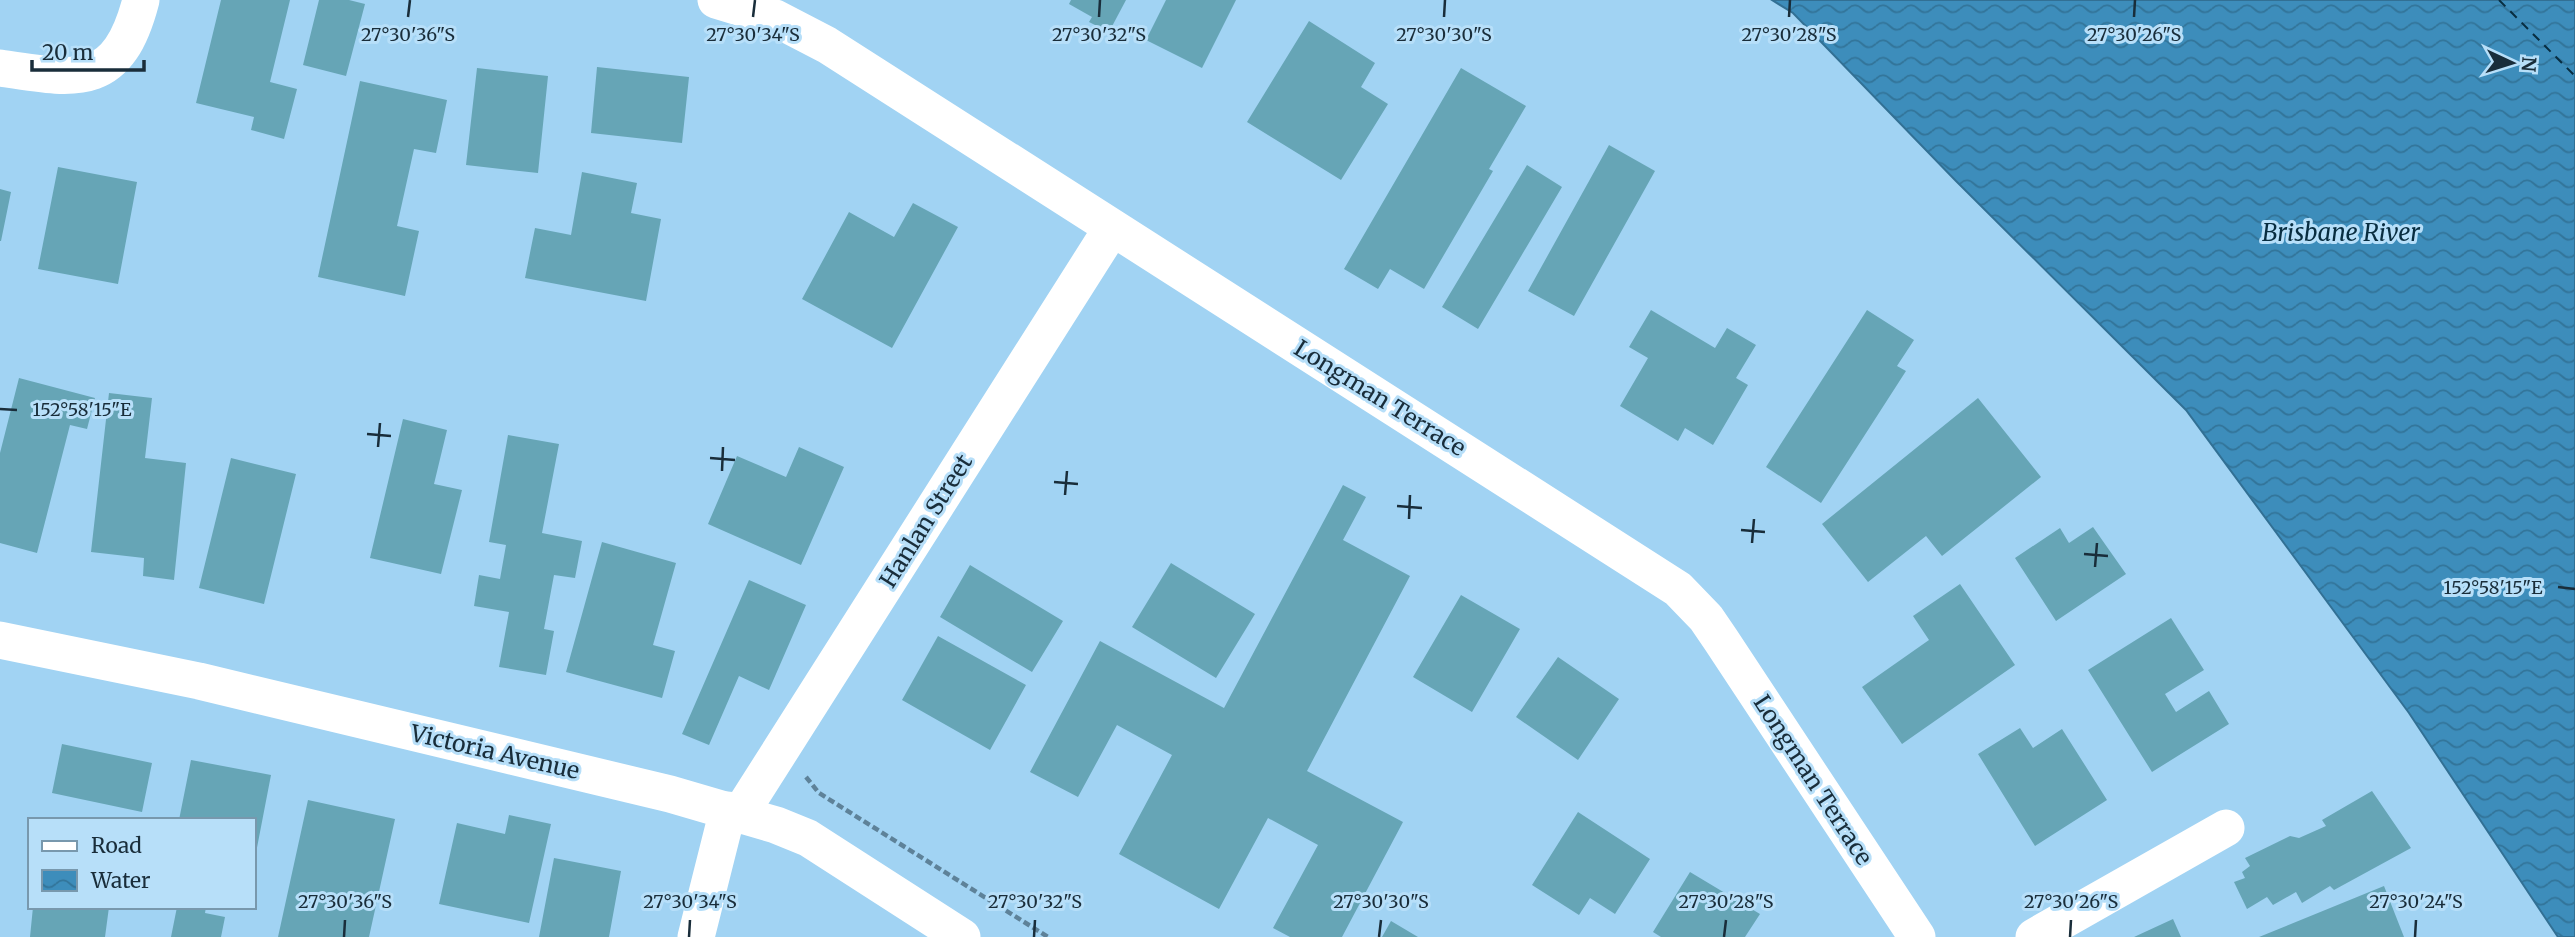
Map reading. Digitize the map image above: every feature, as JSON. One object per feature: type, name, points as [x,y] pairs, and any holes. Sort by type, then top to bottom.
[{"type":"street","points":[[0,68],[63,77],[102,67],[113,59],[127,41],[134,27],[141,0]]},
{"type":"street","name":"Longman Terrace","points":[[716,0],[775,18],[811,36],[1678,589],[1706,618],[1917,937]]},
{"type":"street","name":"Hanlan Street","points":[[696,937],[734,812],[1112,228]]},
{"type":"street","name":"Victoria Avenue","points":[[0,640],[199,681],[657,790],[734,812],[808,838],[962,937]]},
{"type":"street","points":[[2034,937],[2226,828]]},
{"type":"path","points":[[795,780],[806,777],[819,793],[1048,937]]},
{"type":"water","name":"Brisbane River","points":[[1772,0],[2575,0],[2575,937],[2558,937],[2409,713],[2186,410],[1956,181],[1793,13]]},
{"type":"building","points":[[221,0],[290,0],[270,82],[297,89],[284,139],[251,130],[254,117],[196,103]]},
{"type":"building","points":[[319,0],[349,0],[365,4],[346,76],[303,65]]},
{"type":"building","points":[[1071,0],[1126,0],[1109,32],[1089,22],[1092,17],[1069,4]]},
{"type":"building","points":[[1166,0],[1236,0],[1202,68],[1146,40]]},
{"type":"building","points":[[1309,21],[1375,63],[1361,87],[1388,104],[1341,180],[1247,122]]},
{"type":"building","points":[[597,67],[689,77],[682,143],[591,133]]},
{"type":"building","points":[[477,68],[548,76],[538,173],[466,165]]},
{"type":"building","points":[[1461,68],[1526,106],[1489,169],[1493,171],[1424,289],[1390,269],[1378,289],[1344,269]]},
{"type":"building","points":[[360,81],[447,100],[436,153],[414,149],[397,226],[419,231],[405,296],[318,277]]},
{"type":"building","points":[[1609,145],[1655,171],[1574,316],[1528,291]]},
{"type":"building","points":[[1527,165],[1562,187],[1478,329],[1442,307]]},
{"type":"building","points":[[58,167],[137,182],[118,284],[38,269]]},
{"type":"building","points":[[582,172],[637,183],[631,213],[661,219],[646,301],[525,278],[535,228],[571,235]]},
{"type":"building","points":[[0,189],[11,192],[1,241],[0,241]]},
{"type":"building","points":[[913,203],[958,227],[892,348],[802,299],[849,212],[894,237]]},
{"type":"building","points":[[1651,310],[1715,348],[1727,328],[1756,345],[1736,378],[1748,385],[1713,445],[1685,428],[1678,441],[1620,406],[1648,358],[1629,347]]},
{"type":"building","points":[[1867,310],[1914,340],[1897,366],[1906,371],[1821,503],[1766,467]]},
{"type":"building","points":[[19,378],[95,398],[87,429],[70,425],[37,553],[0,543],[0,453]]},
{"type":"building","points":[[109,393],[152,398],[145,458],[186,463],[174,580],[143,576],[144,558],[91,552]]},
{"type":"building","points":[[1978,398],[2041,477],[1942,556],[1926,536],[1868,582],[1822,524]]},
{"type":"building","points":[[403,419],[447,430],[434,484],[462,490],[441,574],[370,558]]},
{"type":"building","points":[[508,435],[559,444],[542,533],[582,541],[575,578],[554,575],[544,629],[554,631],[546,675],[499,667],[509,612],[474,606],[479,575],[500,579],[506,545],[489,542]]},
{"type":"building","points":[[799,447],[844,467],[801,565],[708,524],[737,456],[786,477]]},
{"type":"building","points":[[231,458],[296,474],[264,604],[199,588]]},
{"type":"building","points":[[1343,485],[1366,497],[1343,540],[1410,576],[1307,771],[1403,822],[1342,937],[1290,937],[1273,928],[1318,845],[1268,818],[1219,909],[1119,854],[1172,755],[1117,725],[1078,797],[1030,772],[1100,641],[1224,708]]},
{"type":"building","points":[[2093,527],[2126,574],[2056,621],[2015,558],[2060,528],[2069,543]]},
{"type":"building","points":[[602,542],[676,563],[653,645],[675,651],[662,698],[566,672]]},
{"type":"building","points":[[1171,563],[1255,614],[1216,678],[1132,627]]},
{"type":"building","points":[[970,565],[1063,621],[1032,672],[940,617]]},
{"type":"building","points":[[749,580],[806,605],[769,690],[739,676],[709,745],[682,734]]},
{"type":"building","points":[[1960,584],[2015,665],[1902,744],[1862,687],[1929,640],[1913,616]]},
{"type":"building","points":[[1461,595],[1520,629],[1472,712],[1413,677]]},
{"type":"building","points":[[2171,618],[2204,670],[2165,694],[2176,712],[2209,691],[2229,724],[2152,772],[2088,670]]},
{"type":"building","points":[[938,636],[1026,685],[990,750],[902,700]]},
{"type":"building","points":[[1558,657],[1619,699],[1578,760],[1516,717]]},
{"type":"building","points":[[2020,728],[2033,748],[2062,729],[2107,800],[2035,846],[1978,754]]},
{"type":"building","points":[[62,744],[152,763],[142,812],[52,793]]},
{"type":"building","points":[[191,760],[271,775],[256,853],[256,818],[179,818]]},
{"type":"building","points":[[2372,791],[2411,848],[2334,890],[2330,886],[2302,903],[2296,892],[2273,905],[2267,897],[2247,909],[2234,882],[2245,878],[2242,872],[2250,866],[2245,858],[2290,836],[2299,838],[2326,826],[2322,820]]},
{"type":"building","points":[[308,800],[395,819],[369,937],[278,937]]},
{"type":"building","points":[[1578,812],[1650,859],[1615,914],[1590,898],[1579,915],[1532,885]]},
{"type":"building","points":[[509,815],[551,824],[529,923],[439,904],[457,823],[505,834]]},
{"type":"building","points":[[554,858],[621,871],[609,937],[539,937]]},
{"type":"building","points":[[1690,872],[1760,914],[1745,937],[1661,937],[1653,932]]},
{"type":"building","points":[[2384,886],[2404,937],[2259,937]]},
{"type":"building","points":[[33,909],[109,909],[105,937],[30,937]]},
{"type":"building","points":[[177,909],[206,909],[205,913],[225,917],[221,937],[171,937]]},
{"type":"building","points":[[2173,919],[2181,937],[2134,937]]},
{"type":"building","points":[[1391,921],[1418,937],[1382,937]]},
{"type":"ferry route","points":[[2499,0],[2575,76]]}]
